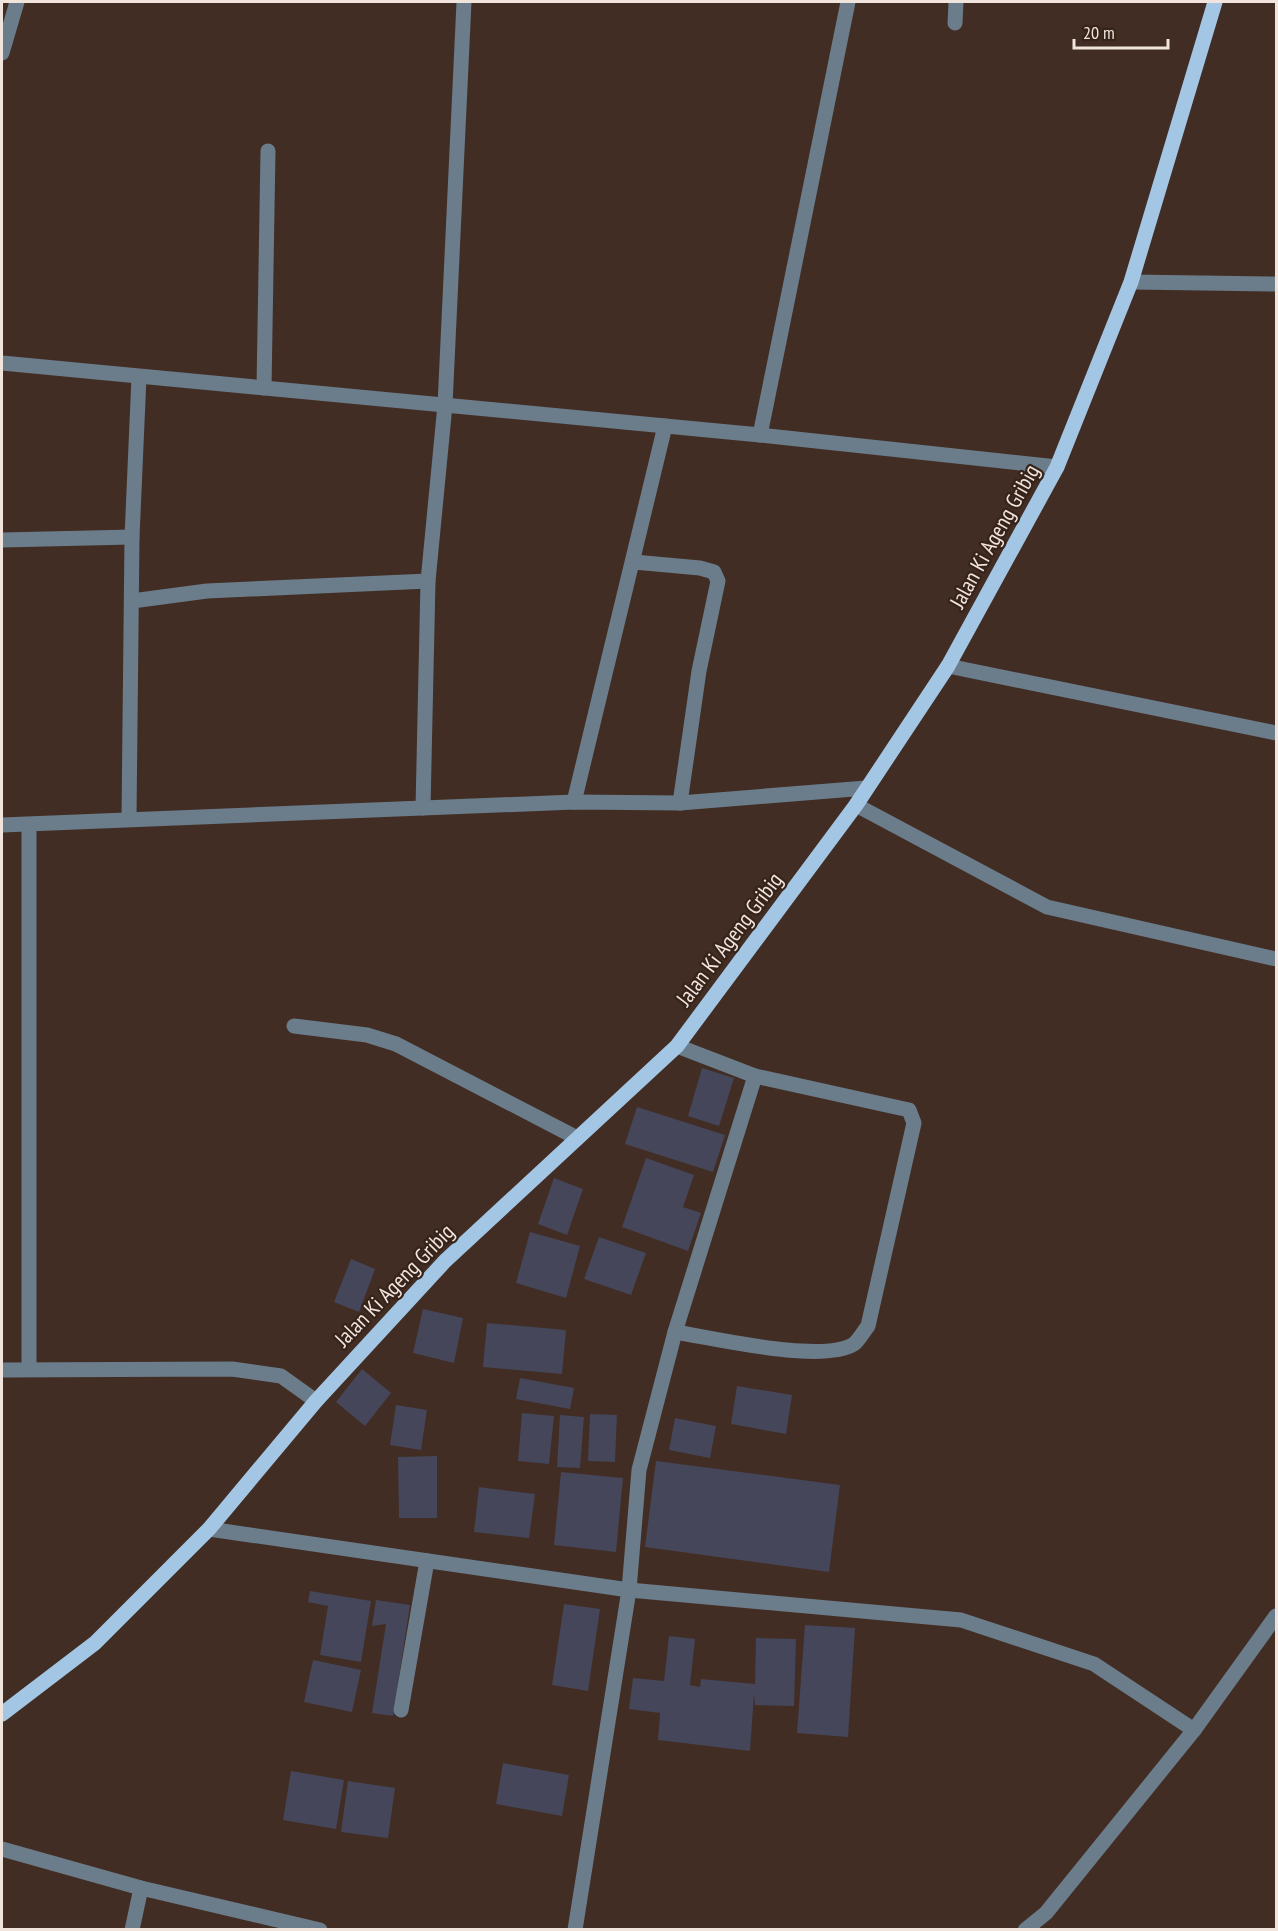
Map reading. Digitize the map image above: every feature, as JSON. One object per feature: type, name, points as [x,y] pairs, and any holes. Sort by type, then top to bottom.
[{"type":"main road","name":"Jalan Ki Ageng Gribig","points":[[2,1714],[95,1643],[209,1529],[316,1401],[444,1262],[677,1046],[856,805],[948,666],[1057,467],[1131,282],[1215,2]]},
{"type":"street","points":[[2,52],[17,2]]},
{"type":"street","points":[[423,808],[428,581],[445,405],[464,2]]},
{"type":"street","points":[[760,435],[848,2]]},
{"type":"street","points":[[955,23],[956,2]]},
{"type":"street","points":[[264,388],[268,151]]},
{"type":"street","points":[[1131,282],[1276,284]]},
{"type":"street","points":[[2,363],[760,435],[1057,467]]},
{"type":"street","points":[[129,819],[132,537],[139,377]]},
{"type":"street","points":[[574,802],[634,562],[665,426]]},
{"type":"street","points":[[2,540],[132,537]]},
{"type":"street","points":[[634,562],[700,568],[714,572],[718,581],[699,671],[680,803]]},
{"type":"street","points":[[132,601],[207,591],[428,581]]},
{"type":"street","points":[[948,666],[1276,733]]},
{"type":"street","points":[[2,825],[574,802],[680,803],[866,788]]},
{"type":"street","points":[[856,805],[1047,907],[1276,959]]},
{"type":"street","points":[[30,825],[30,1369]]},
{"type":"street","points":[[294,1026],[368,1035],[396,1044],[577,1138]]},
{"type":"street","points":[[675,1332],[799,1351],[833,1352],[855,1343],[868,1326],[914,1123],[909,1110],[755,1076],[677,1046]]},
{"type":"street","points":[[574,1929],[629,1590],[639,1470],[675,1332],[755,1076]]},
{"type":"street","points":[[2,1370],[232,1369],[281,1376],[316,1401]]},
{"type":"street","points":[[209,1529],[629,1590],[961,1620],[1094,1664],[1194,1730]]},
{"type":"street","points":[[401,1710],[427,1561]]},
{"type":"street","points":[[1025,1929],[1046,1913],[1194,1730],[1276,1616]]},
{"type":"street","points":[[2,1850],[141,1887],[320,1929]]},
{"type":"street","points":[[132,1929],[141,1887]]},
{"type":"building","points":[[702,1068],[734,1078],[719,1126],[688,1116]]},
{"type":"building","points":[[637,1107],[725,1135],[713,1172],[625,1144]]},
{"type":"building","points":[[646,1158],[694,1175],[683,1207],[701,1213],[688,1251],[622,1227]]},
{"type":"building","points":[[554,1178],[583,1189],[567,1235],[538,1224]]},
{"type":"building","points":[[530,1232],[580,1246],[566,1298],[516,1283]]},
{"type":"building","points":[[599,1237],[646,1253],[631,1295],[584,1279]]},
{"type":"building","points":[[351,1259],[375,1269],[359,1312],[334,1302]]},
{"type":"building","points":[[423,1309],[463,1318],[454,1363],[413,1353]]},
{"type":"building","points":[[487,1323],[566,1330],[562,1374],[483,1367]]},
{"type":"building","points":[[362,1369],[391,1393],[365,1426],[336,1402]]},
{"type":"building","points":[[520,1378],[574,1388],[570,1409],[516,1399]]},
{"type":"building","points":[[737,1386],[792,1395],[786,1434],[731,1424]]},
{"type":"building","points":[[396,1405],[427,1410],[421,1450],[390,1445]]},
{"type":"building","points":[[522,1413],[554,1416],[549,1464],[518,1461]]},
{"type":"building","points":[[590,1414],[617,1415],[615,1462],[588,1461]]},
{"type":"building","points":[[560,1415],[584,1417],[580,1468],[557,1467]]},
{"type":"building","points":[[675,1418],[716,1426],[710,1458],[669,1450]]},
{"type":"building","points":[[437,1456],[437,1518],[399,1518],[398,1457]]},
{"type":"building","points":[[656,1461],[840,1485],[829,1572],[645,1547]]},
{"type":"building","points":[[561,1472],[623,1478],[616,1552],[554,1545]]},
{"type":"building","points":[[479,1487],[535,1494],[529,1538],[474,1532]]},
{"type":"building","points":[[310,1591],[371,1601],[361,1662],[320,1655],[328,1606],[308,1602]]},
{"type":"building","points":[[376,1600],[410,1605],[393,1716],[372,1713],[386,1624],[372,1626]]},
{"type":"building","points":[[564,1604],[600,1609],[588,1691],[552,1685]]},
{"type":"building","points":[[805,1625],[855,1628],[848,1737],[797,1733]]},
{"type":"building","points":[[669,1636],[695,1639],[690,1685],[700,1687],[701,1679],[755,1684],[756,1638],[796,1639],[794,1706],[755,1705],[754,1694],[750,1751],[658,1740],[660,1713],[629,1709],[633,1678],[664,1681]]},
{"type":"building","points":[[313,1660],[361,1670],[352,1712],[304,1702]]},
{"type":"building","points":[[503,1763],[569,1775],[562,1816],[496,1804]]},
{"type":"building","points":[[291,1771],[344,1780],[336,1829],[283,1820]]},
{"type":"building","points":[[348,1781],[395,1788],[388,1838],[341,1832]]}]
